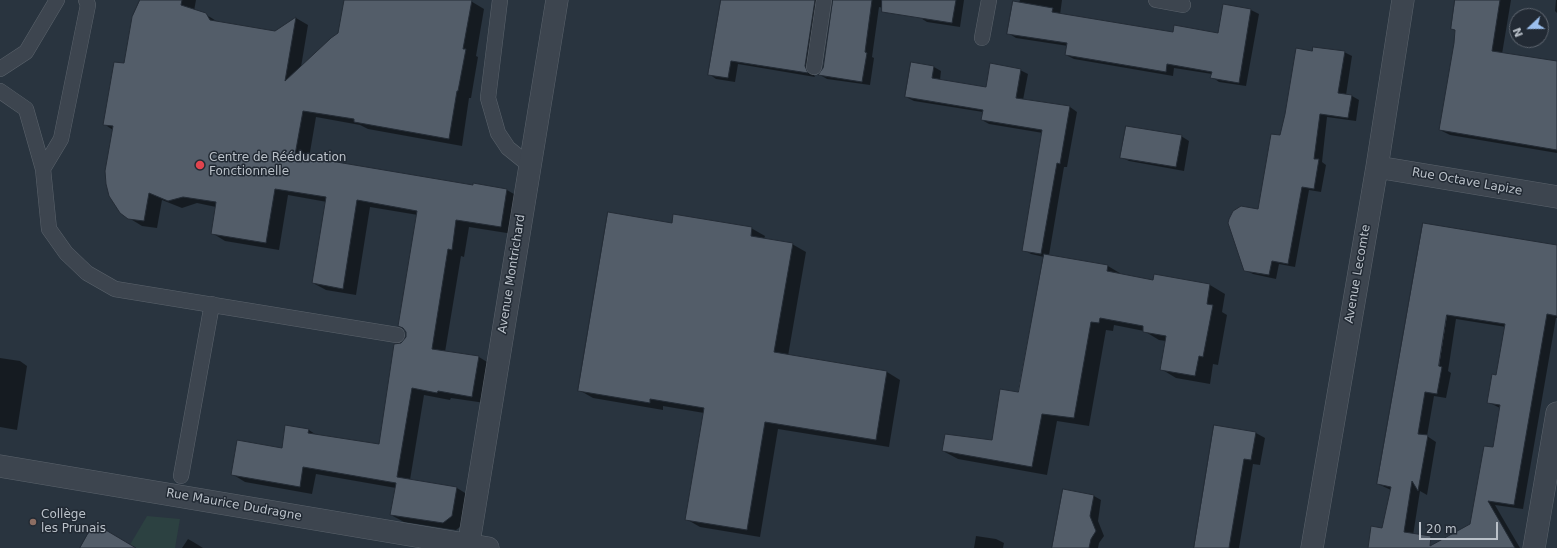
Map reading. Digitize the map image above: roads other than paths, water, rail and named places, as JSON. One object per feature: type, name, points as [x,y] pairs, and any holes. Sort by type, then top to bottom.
[{"type":"street","name":"Avenue Montrichard","points":[[475,547],[529,165],[557,0]]},
{"type":"street","name":"Avenue Lecomte","points":[[1312,548],[1377,167],[1403,0]]},
{"type":"street","name":"Rue Octave Lapize","points":[[1377,167],[1557,197]]},
{"type":"street","points":[[1534,548],[1557,413]]},
{"type":"street","name":"Rue Maurice Dudragne","points":[[0,466],[475,547]]},
{"type":"lane","points":[[0,69],[26,52],[57,0]]},
{"type":"lane","points":[[43,169],[61,139],[88,6],[86,0]]},
{"type":"lane","points":[[500,0],[488,98],[498,133],[508,148],[529,165]]},
{"type":"lane","points":[[814,67],[824,0]]},
{"type":"lane","points":[[982,38],[989,0]]},
{"type":"lane","points":[[1156,0],[1183,5]]},
{"type":"lane","points":[[0,92],[26,109],[43,169],[50,229],[66,252],[86,273],[115,289],[398,335]]},
{"type":"lane","points":[[181,476],[212,304]]},
{"type":"place","name":"Centre de Rééducation Fonctionnelle","points":[[200,165]]},
{"type":"place","name":"Collège les Prunais","points":[[33,522]]}]
